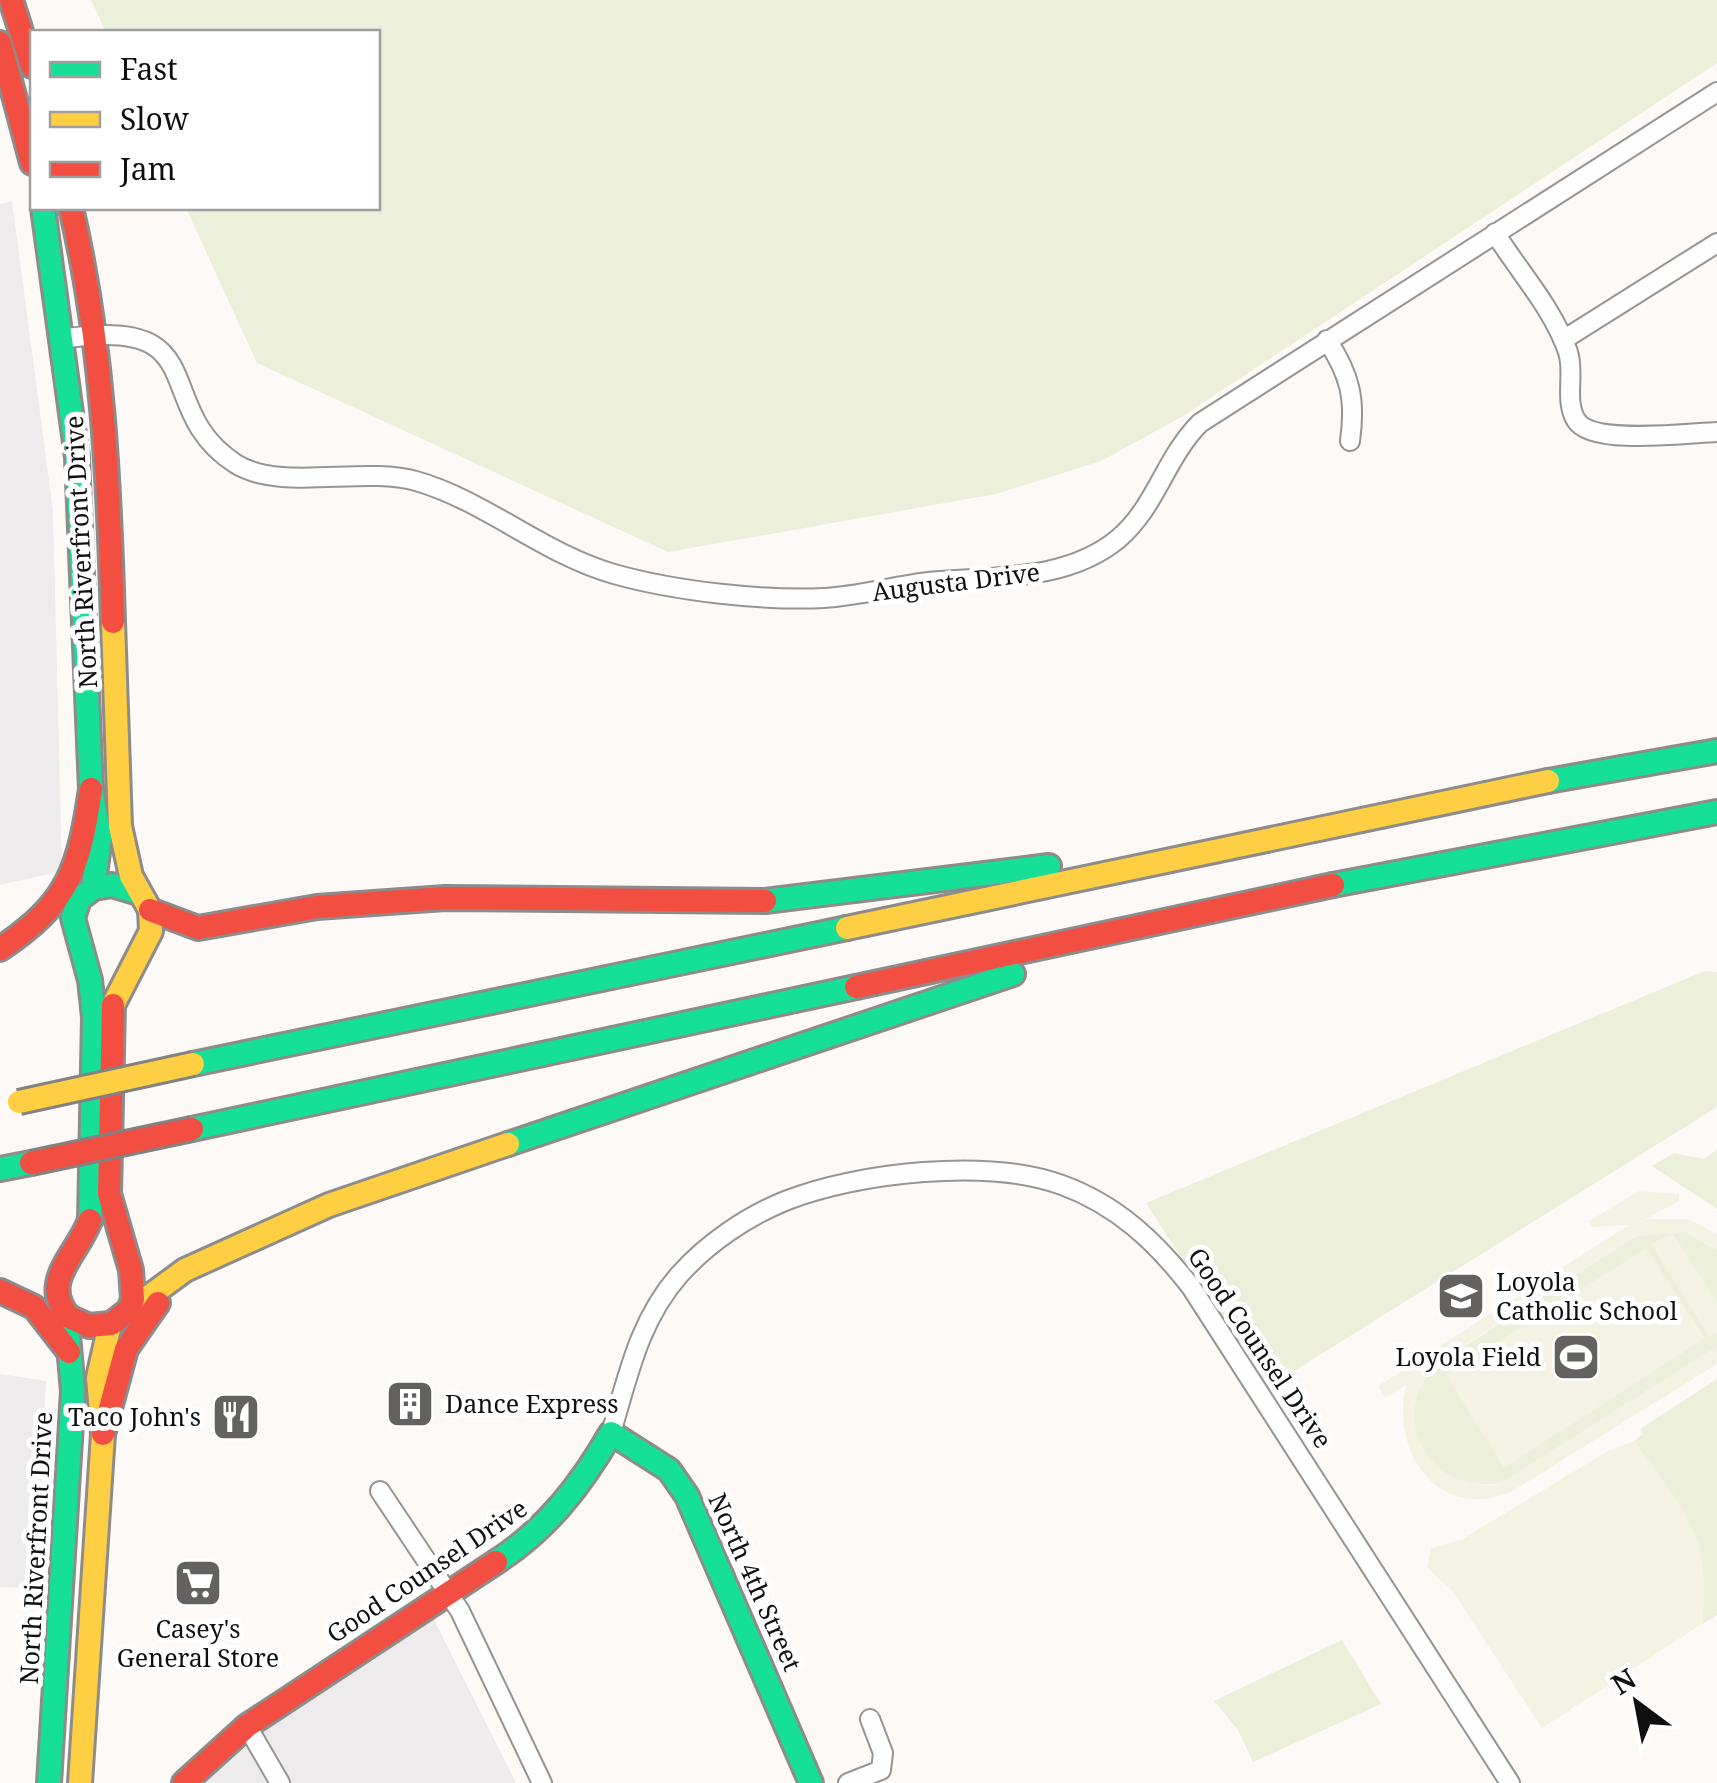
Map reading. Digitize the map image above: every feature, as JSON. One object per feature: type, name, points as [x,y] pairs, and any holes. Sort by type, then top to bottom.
[{"type":"main road","points":[[11,0],[30,60]]},
{"type":"main road","points":[[0,43],[30,156]]},
{"type":"main road","name":"North Riverfront Drive","points":[[43,210],[80,490],[92,789],[100,838],[77,898]]},
{"type":"main road","name":"North Riverfront Drive","points":[[71,210],[86,270],[110,500],[120,826],[144,902]]},
{"type":"main road","points":[[9,1104],[1588,773],[1717,752]]},
{"type":"main road","points":[[92,789],[72,928],[103,997],[108,1172],[100,1216],[61,1269],[56,1294],[67,1316],[90,1327],[119,1318],[185,1270],[329,1205],[932,999],[1355,880]]},
{"type":"main road","points":[[0,1170],[1355,880],[1717,812]]},
{"type":"main road","points":[[0,949],[77,898],[118,884],[144,902],[198,928],[316,907],[445,898],[775,901],[1272,840]]},
{"type":"main road","points":[[103,997],[147,942],[144,902]]},
{"type":"main road","points":[[100,1216],[133,1276],[135,1290],[100,1357],[97,1404],[103,1434]]},
{"type":"main road","points":[[80,1783],[103,1434],[119,1357],[138,1324],[156,1306],[236,1246]]},
{"type":"main road","points":[[0,1274],[18,1276],[56,1294]]},
{"type":"main road","points":[[0,1291],[34,1307],[69,1352]]},
{"type":"main road","name":"North Riverfront Drive","points":[[49,1783],[73,1391],[67,1316]]},
{"type":"main road","name":"Good Counsel Drive","points":[[184,1783],[247,1726],[546,1525],[579,1488],[611,1433]]},
{"type":"main road","name":"North 4th Street","points":[[611,1433],[670,1470],[687,1496],[811,1783]]},
{"type":"street","name":"Augusta Drive","points":[[90,334],[129,333],[157,347],[208,438],[234,463],[268,474],[412,480],[578,562],[630,578],[761,595],[821,598],[870,594],[924,583],[1028,574],[1090,556],[1137,520],[1154,498],[1177,446],[1200,423],[1717,92]]},
{"type":"street","points":[[1495,233],[1563,340],[1570,362],[1575,420],[1591,433],[1717,432]]},
{"type":"street","points":[[1563,340],[1717,242]]},
{"type":"street","points":[[62,339],[90,334]]},
{"type":"street","points":[[1327,340],[1351,383],[1355,406],[1350,441]]},
{"type":"street","name":"Good Counsel Drive","points":[[611,1433],[641,1331],[660,1301],[709,1246],[766,1210],[817,1191],[967,1171],[1004,1171],[1060,1184],[1133,1224],[1191,1287],[1510,1783]]},
{"type":"street","points":[[380,1490],[448,1594],[542,1783]]},
{"type":"street","points":[[848,1783],[881,1770],[883,1753],[870,1719]]},
{"type":"street","points":[[247,1726],[280,1783]]},
{"type":"shaded area","points":[[12,201],[53,511],[62,871],[0,885],[0,204]]},
{"type":"shaded area","points":[[0,1374],[46,1381],[37,1588],[0,1587]]},
{"type":"shaded area","points":[[427,1606],[516,1783],[168,1783],[227,1730]]},
{"type":"green space","points":[[91,0],[1717,0],[1717,63],[1183,416],[1101,461],[996,494],[668,552],[257,363],[187,210],[380,210],[380,30],[105,30]]},
{"type":"green space","points":[[1705,971],[1717,972],[1717,1107],[1265,1389],[1146,1203]]},
{"type":"green space","points":[[1717,1150],[1717,1209],[1652,1166],[1674,1153],[1703,1159]]},
{"type":"green space","points":[[1639,1191],[1679,1194],[1679,1201],[1645,1219],[1688,1219],[1717,1234],[1717,1250],[1686,1232],[1636,1236],[1440,1361],[1423,1381],[1415,1403],[1415,1425],[1422,1446],[1435,1464],[1453,1477],[1475,1484],[1501,1483],[1717,1346],[1717,1364],[1511,1492],[1485,1499],[1462,1497],[1441,1489],[1425,1475],[1405,1434],[1406,1385],[1385,1398],[1378,1386],[1629,1225],[1592,1227],[1589,1221]]},
{"type":"green space","name":"Loyola Field","points":[[1655,1231],[1686,1232],[1717,1250],[1717,1303],[1672,1233],[1710,1336],[1717,1331],[1717,1346],[1712,1352],[1501,1483],[1475,1484],[1453,1478],[1435,1466],[1422,1450],[1415,1431],[1414,1410],[1420,1388],[1434,1366],[1636,1236]]},
{"type":"green space","points":[[1672,1233],[1717,1303],[1717,1331],[1709,1336],[1651,1244]]},
{"type":"green space","name":"Loyola Field","points":[[1646,1248],[1705,1338],[1504,1468],[1446,1375]]},
{"type":"green space","points":[[1717,1379],[1717,1615],[1702,1624],[1702,1568],[1690,1525],[1634,1441],[1643,1434],[1640,1429]]},
{"type":"green space","points":[[1634,1441],[1691,1525],[1703,1568],[1702,1624],[1542,1728],[1453,1592],[1427,1567],[1431,1548],[1461,1540],[1608,1451]]},
{"type":"green space","points":[[1342,1640],[1381,1704],[1253,1762],[1238,1730],[1214,1701]]},
{"type":"traffic: fast","points":[[43,210],[77,457],[91,789],[100,838],[93,888]]},
{"type":"traffic: fast","points":[[1548,781],[1717,751]]},
{"type":"traffic: fast","points":[[1333,885],[1717,812]]},
{"type":"traffic: fast","points":[[765,901],[1049,866]]},
{"type":"traffic: fast","points":[[90,1220],[94,1017],[90,980],[73,918],[79,899],[94,888],[112,885],[139,893]]},
{"type":"traffic: fast","points":[[193,1064],[847,928]]},
{"type":"traffic: fast","points":[[508,1144],[1013,974]]},
{"type":"traffic: fast","points":[[192,1129],[856,987]]},
{"type":"traffic: fast","points":[[0,1169],[31,1163]]},
{"type":"traffic: fast","points":[[49,1783],[73,1391],[68,1336]]},
{"type":"traffic: fast","points":[[496,1562],[561,1505],[611,1433],[669,1470],[687,1496],[811,1783]]},
{"type":"traffic: slow","points":[[113,622],[120,826],[131,876],[150,910],[151,931],[113,1005]]},
{"type":"traffic: slow","points":[[847,928],[1548,781]]},
{"type":"traffic: slow","points":[[19,1102],[193,1064]]},
{"type":"traffic: slow","points":[[128,1312],[185,1270],[329,1205],[508,1144]]},
{"type":"traffic: slow","points":[[80,1783],[103,1434],[98,1378],[110,1324]]},
{"type":"traffic: jam","points":[[11,0],[30,60]]},
{"type":"traffic: jam","points":[[0,43],[30,156]]},
{"type":"traffic: jam","points":[[71,210],[97,362],[113,622]]},
{"type":"traffic: jam","points":[[0,949],[42,915],[67,881],[82,841],[91,789]]},
{"type":"traffic: jam","points":[[856,987],[1333,885]]},
{"type":"traffic: jam","points":[[150,910],[198,928],[317,907],[445,898],[765,901]]},
{"type":"traffic: jam","points":[[90,1220],[63,1268],[58,1292],[69,1317],[89,1326],[111,1324],[129,1310],[133,1299],[131,1270],[109,1194],[113,1005]]},
{"type":"traffic: jam","points":[[31,1163],[192,1129]]},
{"type":"traffic: jam","points":[[0,1291],[34,1307],[69,1352]]},
{"type":"traffic: jam","points":[[103,1434],[126,1349],[158,1303]]},
{"type":"traffic: jam","points":[[184,1783],[247,1726],[496,1562]]},
{"type":"place","name":"Loyola Catholic School","points":[[1461,1296]]},
{"type":"place","name":"Loyola Field","points":[[1576,1357]]},
{"type":"place","name":"Dance Express","points":[[410,1404]]},
{"type":"place","name":"Taco John's","points":[[236,1417]]},
{"type":"place","name":"Casey's General Store","points":[[198,1583]]}]
